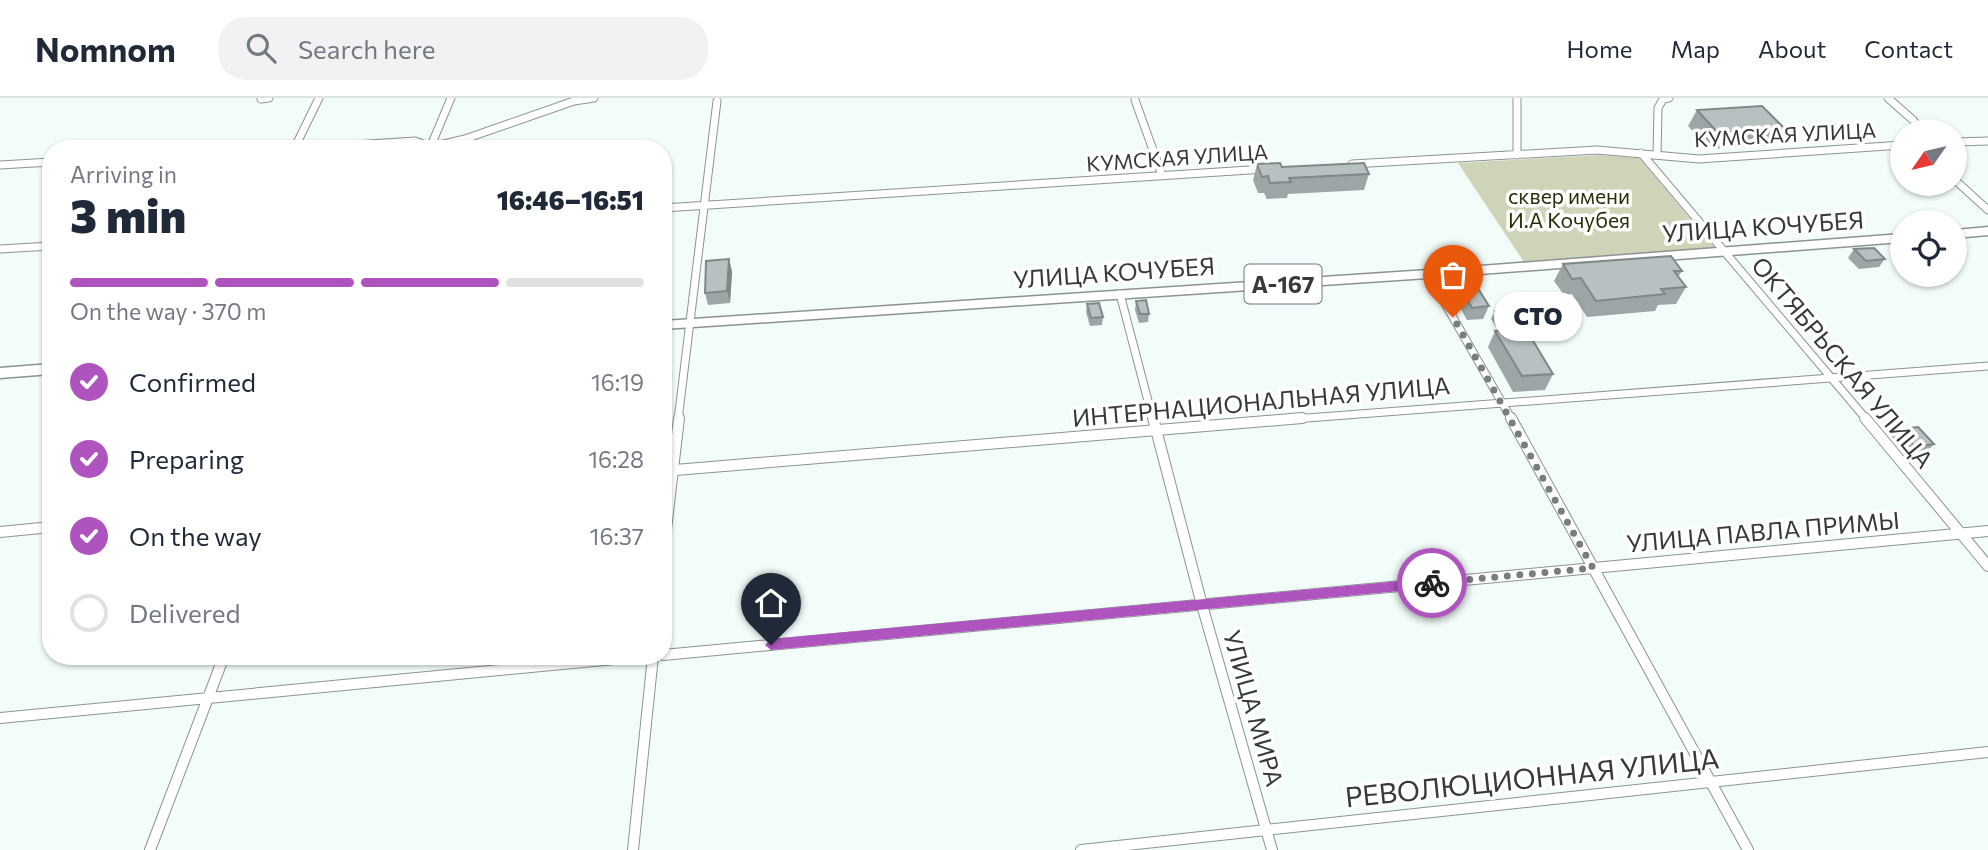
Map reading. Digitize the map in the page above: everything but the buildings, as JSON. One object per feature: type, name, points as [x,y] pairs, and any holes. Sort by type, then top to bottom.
[{"type":"main road","points":[[1967,233],[1988,231]]},
{"type":"main road","name":"УЛИЦА КОЧУБЕЯ","points":[[672,324],[1429,274],[1890,239]]},
{"type":"main road","points":[[0,373],[42,370]]},
{"type":"street","points":[[299,140],[320,98]]},
{"type":"street","points":[[433,140],[451,98]]},
{"type":"street","points":[[458,140],[501,128],[574,101],[594,98]]},
{"type":"street","points":[[1517,98],[1517,155]]},
{"type":"street","points":[[1657,155],[1658,108],[1663,99],[1669,98]]},
{"type":"street","name":"КУМСКАЯ УЛИЦА","points":[[1888,98],[1912,119]]},
{"type":"street","points":[[1135,100],[1162,175]]},
{"type":"street","points":[[672,444],[717,101]]},
{"type":"street","points":[[1967,142],[1988,141]]},
{"type":"street","name":"КУМСКАЯ УЛИЦА","points":[[1340,165],[1597,150],[1699,159],[1890,146]]},
{"type":"street","name":"ОКТЯБРЬСКАЯ УЛИЦА","points":[[1640,153],[1726,251],[1988,566]]},
{"type":"street","points":[[0,165],[42,163]]},
{"type":"street","name":"КУМСКАЯ УЛИЦА","points":[[672,208],[1272,169]]},
{"type":"street","points":[[1967,191],[1988,210]]},
{"type":"street","points":[[0,249],[42,247]]},
{"type":"street","points":[[1429,274],[1748,850]]},
{"type":"street","name":"УЛИЦА МИРА","points":[[1120,294],[1202,605],[1272,850]]},
{"type":"street","name":"ИНТЕРНАЦИОНАЛЬНАЯ УЛИЦА","points":[[672,471],[1502,402],[1832,380],[1988,366]]},
{"type":"street","points":[[0,532],[42,528]]},
{"type":"street","name":"УЛИЦА ПАВЛА ПРИМЫ","points":[[672,654],[1988,531]]},
{"type":"street","points":[[150,850],[221,665]]},
{"type":"street","points":[[0,718],[552,665]]},
{"type":"street","points":[[633,850],[652,665]]},
{"type":"street","name":"РЕВОЛЮЦИОННАЯ УЛИЦА","points":[[1081,850],[1988,752]]},
{"type":"green space","name":"сквер имени И.А Кочубея","points":[[1599,155],[1639,158],[1715,248],[1524,262],[1458,163]]},
{"type":"way so far","points":[[1432,583],[1593,568],[1453,317]]},
{"type":"place","name":"СТО","points":[[1453,317]]},
{"type":"route","points":[[771,645],[1432,583]]}]
